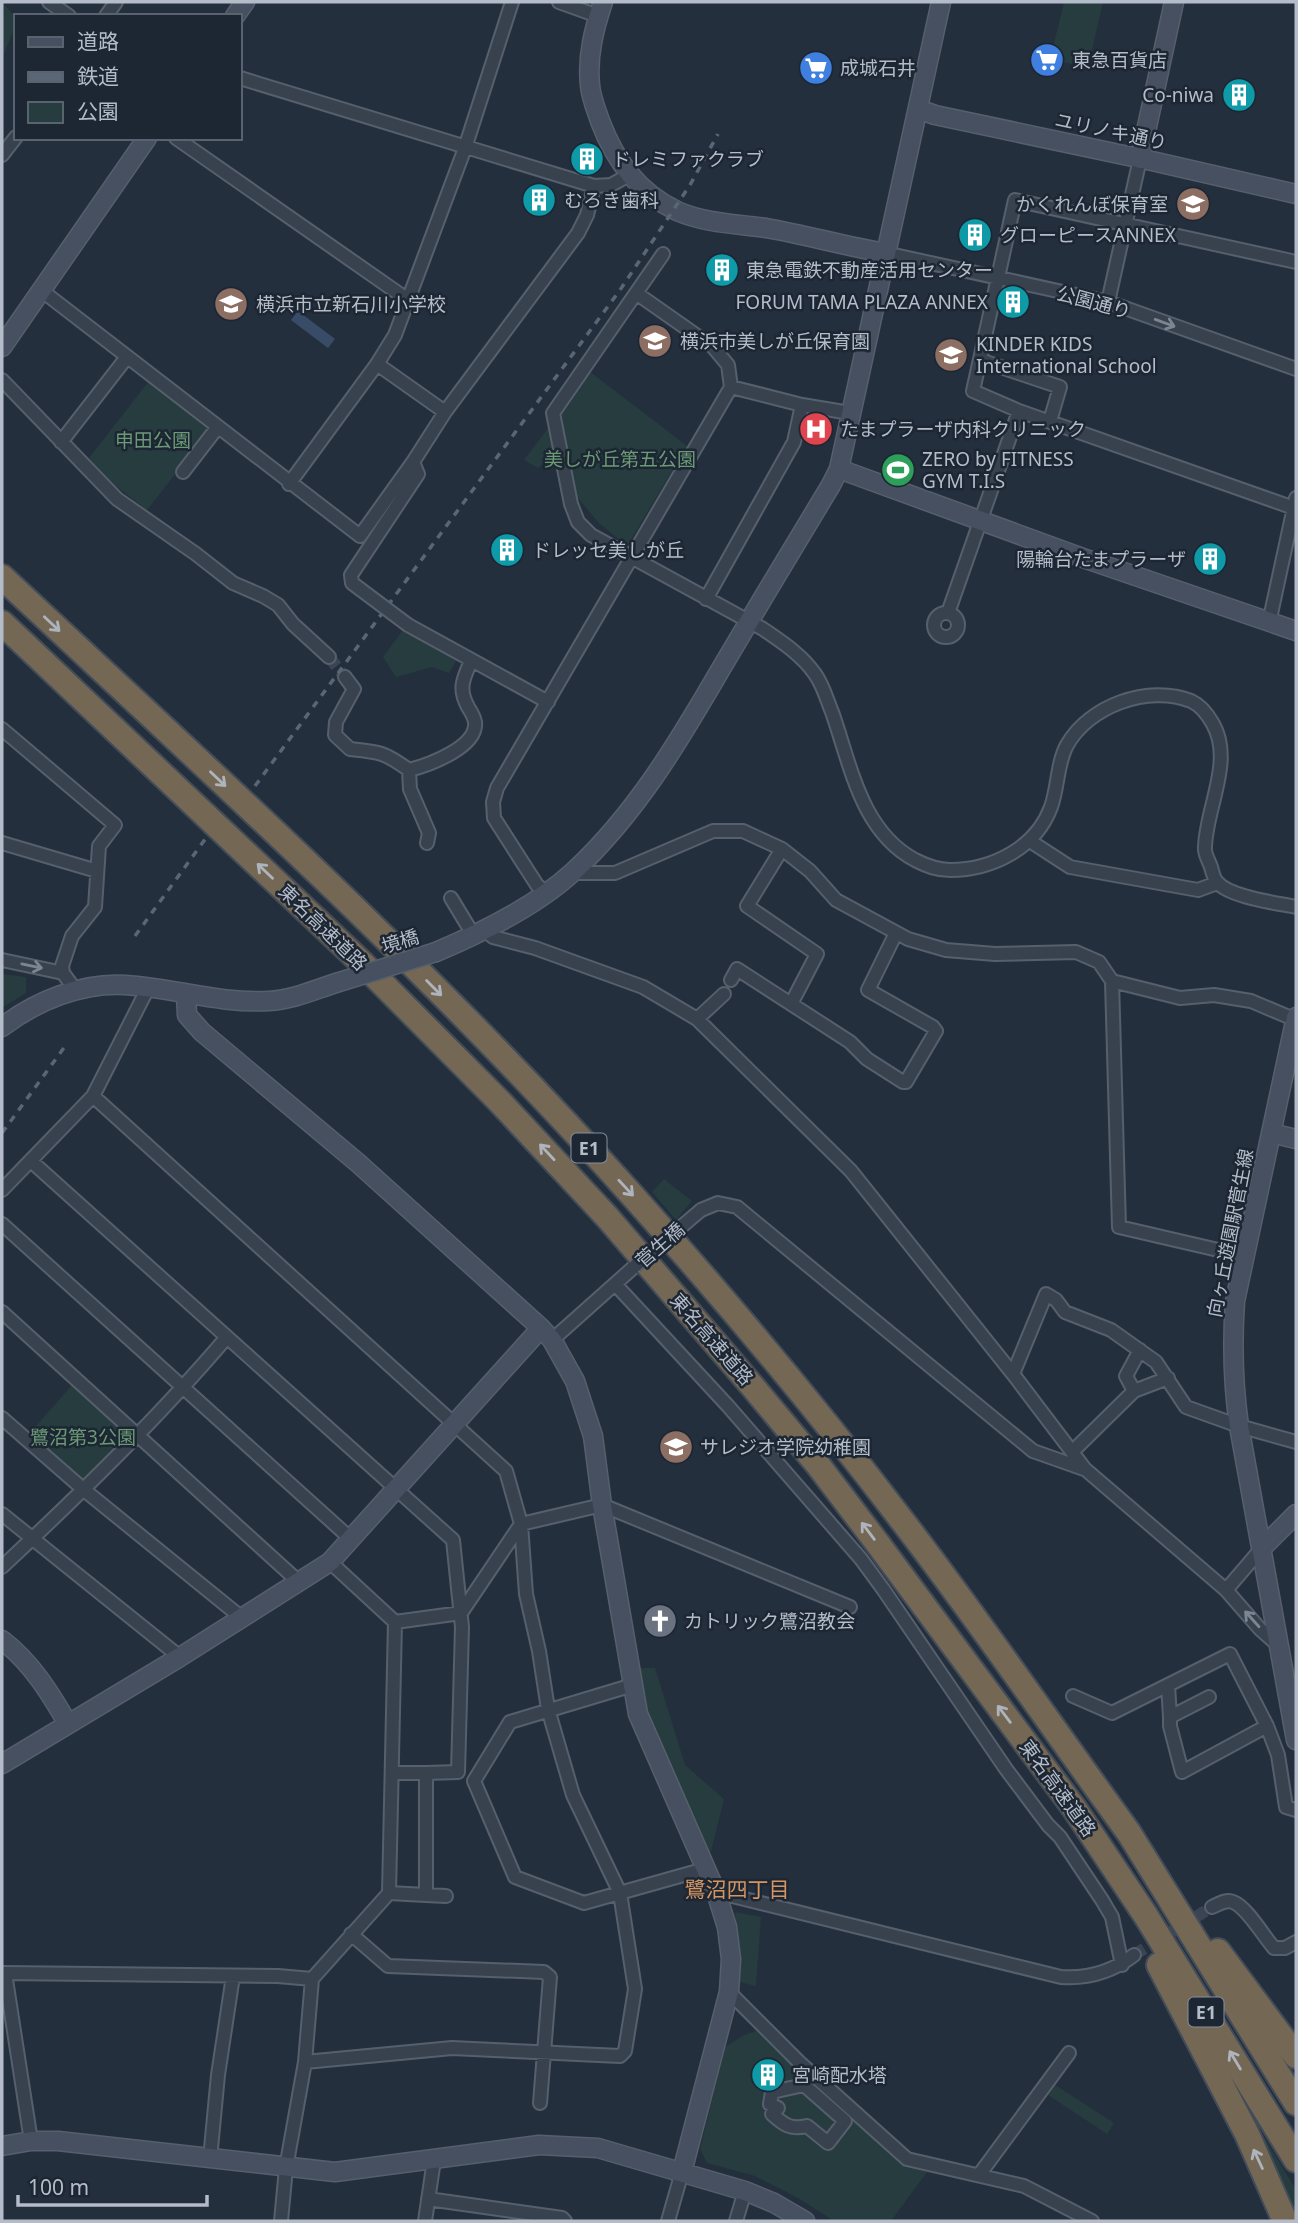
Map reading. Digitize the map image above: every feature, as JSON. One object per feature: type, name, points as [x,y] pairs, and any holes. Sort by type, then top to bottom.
[{"type":"highway","name":"東名高速道路","points":[[2,577],[388,942],[525,1079],[631,1194],[782,1370],[905,1525],[1129,1833],[1296,2103]]},
{"type":"highway","name":"東名高速道路","points":[[2,624],[362,964],[500,1102],[608,1218],[818,1465],[1074,1808],[1113,1865],[1296,2160]]},
{"type":"highway","points":[[1129,1833],[1296,2056]]},
{"type":"highway","points":[[1113,1865],[1147,1942],[1247,2134],[1285,2221]]},
{"type":"street","points":[[49,2],[66,14]]},
{"type":"street","points":[[289,484],[377,364],[395,335],[465,148],[512,2]]},
{"type":"street","points":[[559,2],[600,9],[591,42],[590,87],[605,135],[629,175],[651,196],[690,216],[767,228],[885,253]]},
{"type":"street","name":"境橋","points":[[2,1027],[28,1009],[76,991],[105,985],[148,988],[238,1001],[269,1001],[436,952],[479,933],[546,893],[572,873],[639,800],[677,744],[839,469],[941,2]]},
{"type":"street","points":[[1108,302],[1174,2]]},
{"type":"street","points":[[242,79],[594,186],[611,186],[629,175]]},
{"type":"street","name":"ユリノキ通り","points":[[918,109],[935,116],[1296,194]]},
{"type":"street","points":[[2,155],[14,140]]},
{"type":"street","points":[[2,347],[145,140]]},
{"type":"street","points":[[179,140],[408,300]]},
{"type":"street","points":[[41,290],[289,484],[360,536],[445,412],[578,233],[587,215],[594,186]]},
{"type":"street","points":[[1269,623],[1295,503],[1019,411],[973,391],[1015,200],[1296,262]]},
{"type":"street","name":"公園通り","points":[[885,253],[1108,302],[1296,369]]},
{"type":"street","points":[[663,254],[554,413],[571,504],[578,522],[591,535],[749,621],[786,645],[815,674],[836,723],[854,782],[877,827],[888,841],[904,854],[932,868],[949,870],[974,869],[1005,858],[1030,841],[1051,808],[1066,747],[1088,718],[1114,704],[1142,697],[1168,695],[1194,702],[1208,715],[1220,737],[1221,759],[1204,850],[1217,883],[1240,896],[1296,907]]},
{"type":"street","points":[[546,893],[537,885],[494,818],[493,802],[497,788],[731,387],[728,365],[713,347],[636,293]]},
{"type":"street","points":[[61,442],[127,357]]},
{"type":"street","points":[[980,360],[1060,387],[1050,421]]},
{"type":"street","points":[[377,364],[445,412]]},
{"type":"street","points":[[2,380],[117,499],[233,583],[278,605],[293,624],[329,657]]},
{"type":"street","points":[[731,387],[802,405],[850,413]]},
{"type":"street","points":[[706,599],[794,442],[802,405]]},
{"type":"street","points":[[948,613],[1019,411]]},
{"type":"street","points":[[183,472],[217,428]]},
{"type":"street","points":[[413,462],[418,474],[351,575],[352,583],[408,625],[548,702]]},
{"type":"street","points":[[839,469],[1296,631]]},
{"type":"street","points":[[409,771],[470,741],[475,730],[475,718],[461,690],[462,680],[471,661]]},
{"type":"street","points":[[345,677],[354,689],[336,722],[338,739],[350,749],[384,753],[409,771]]},
{"type":"street","points":[[2,729],[115,825],[99,846],[95,907],[72,936],[62,966],[63,973],[76,991]]},
{"type":"street","points":[[409,771],[410,789],[429,834],[427,843]]},
{"type":"street","points":[[572,873],[615,873],[713,831],[743,831],[782,849],[810,871],[836,900],[908,939],[946,950],[995,954],[1076,952],[1099,962],[1112,981],[1119,1227],[1244,1256]]},
{"type":"street","points":[[1030,841],[1070,867],[1198,890],[1217,883]]},
{"type":"street","points":[[2,844],[97,871]]},
{"type":"street","points":[[782,849],[747,906],[817,954],[791,1004]]},
{"type":"street","points":[[451,898],[479,933],[547,952],[643,987],[697,1019],[850,1171],[1013,1374],[1085,1469],[1226,1590],[1260,1629],[1280,1646]]},
{"type":"street","points":[[731,980],[737,969],[850,1042],[867,1059],[906,1082],[936,1031],[868,990],[896,933]]},
{"type":"street","points":[[2,960],[63,973]]},
{"type":"street","points":[[1112,981],[1180,998],[1214,995],[1251,1000],[1296,1019]]},
{"type":"street","points":[[2,1190],[93,1096],[148,988]]},
{"type":"street","points":[[186,994],[187,1016],[202,1032],[358,1163],[547,1334],[575,1381],[593,1436],[602,1505],[638,1714],[716,1892],[727,1927],[731,1959],[729,1992],[668,2221]]},
{"type":"street","points":[[697,1019],[724,994]]},
{"type":"street","name":"向ヶ丘遊園駅菅生線","points":[[1296,1019],[1235,1301],[1233,1339],[1233,1386],[1239,1426],[1296,1740]]},
{"type":"street","points":[[93,1096],[506,1471],[520,1524],[526,1594],[548,1709],[573,1795],[620,1893],[635,1989],[625,2051],[620,2056],[452,2048],[305,2062]]},
{"type":"street","points":[[1271,1133],[1296,1139]]},
{"type":"street","points":[[31,1161],[453,1540],[462,1648],[458,1772],[393,1773]]},
{"type":"street","name":"菅生橋","points":[[547,1334],[617,1282],[701,1210],[718,1203],[737,1207],[1033,1451],[1085,1469]]},
{"type":"street","points":[[2,1224],[351,1539]]},
{"type":"street","points":[[617,1282],[728,1406],[876,1579],[1006,1769],[1060,1837],[1102,1900],[1112,1917],[1122,1965]]},
{"type":"street","points":[[1013,1374],[1046,1294],[1056,1300],[1065,1312],[1111,1330],[1156,1362],[1185,1407],[1296,1442]]},
{"type":"street","points":[[2,1312],[299,1582]]},
{"type":"street","points":[[2,1764],[180,1657],[330,1562],[456,1424],[547,1334]]},
{"type":"street","points":[[2,1567],[184,1388],[227,1337]]},
{"type":"street","points":[[1134,1391],[1125,1376],[1140,1350]]},
{"type":"street","points":[[1072,1452],[1134,1391],[1168,1378]]},
{"type":"street","points":[[2,1418],[83,1489],[242,1618]]},
{"type":"street","points":[[395,1622],[460,1614],[520,1524],[602,1505],[850,1607]]},
{"type":"street","points":[[2,1514],[180,1657]]},
{"type":"street","points":[[1226,1590],[1296,1514]]},
{"type":"street","points":[[281,2221],[286,2168],[305,2062],[312,1979],[388,1893],[395,1622],[330,1562]]},
{"type":"street","points":[[2,1640],[22,1658],[46,1688],[68,1724]]},
{"type":"street","points":[[1073,1696],[1112,1713],[1230,1654],[1267,1726],[1278,1755],[1286,1807],[1296,1810]]},
{"type":"street","points":[[633,1685],[510,1722],[474,1781],[515,1877],[584,1903],[705,1869]]},
{"type":"street","points":[[1168,1685],[1170,1726],[1182,1772],[1267,1726]]},
{"type":"street","points":[[1170,1717],[1209,1696]]},
{"type":"street","points":[[426,1773],[426,1895]]},
{"type":"street","points":[[716,1892],[1061,1977],[1089,1977],[1122,1965],[1134,1955]]},
{"type":"street","points":[[388,1893],[446,1896]]},
{"type":"street","points":[[1212,1907],[1222,1902],[1233,1902],[1246,1912],[1274,1948],[1285,1948],[1296,1942]]},
{"type":"street","points":[[351,1934],[388,1966],[544,1972],[550,1977],[540,2103]]},
{"type":"street","points":[[31,2141],[3,1973],[278,1976],[312,1979]]},
{"type":"street","points":[[209,2159],[233,1976]]},
{"type":"street","points":[[729,1992],[799,2062],[907,2159],[1024,2186],[1092,2221]]},
{"type":"street","points":[[979,2175],[1069,2053]]},
{"type":"street","points":[[804,2085],[845,2121],[828,2143],[807,2126],[785,2126],[772,2114],[778,2108],[770,2104],[772,2092],[804,2085]]},
{"type":"street","points":[[2,2146],[31,2141],[77,2143],[335,2172],[539,2145],[597,2148],[745,2191],[774,2203],[805,2221]]},
{"type":"street","points":[[425,2221],[433,2160]]},
{"type":"street","points":[[736,2221],[745,2191]]},
{"type":"street","points":[[428,2199],[562,2218],[565,2221]]},
{"type":"green space","points":[[1064,2],[1103,2],[1088,67],[1050,60]]},
{"type":"green space","points":[[2,3],[14,15],[14,30],[2,58]]},
{"type":"green space","name":"美しが丘第五公園","points":[[589,371],[687,446],[627,546],[599,523],[576,496],[560,422],[561,412]]},
{"type":"green space","name":"申田公園","points":[[149,381],[177,404],[213,426],[147,510],[105,478],[89,458]]},
{"type":"green space","points":[[549,427],[555,454],[538,468],[524,460]]},
{"type":"green space","points":[[405,627],[456,661],[449,673],[432,667],[396,677],[383,657]]},
{"type":"green space","points":[[2,974],[26,977],[26,993],[2,1008]]},
{"type":"green space","points":[[664,1179],[692,1201],[676,1220],[652,1192]]},
{"type":"green space","name":"鷺沼第3公園","points":[[72,1385],[126,1433],[127,1440],[90,1477],[82,1479],[29,1434]]},
{"type":"green space","points":[[638,1668],[655,1668],[685,1765],[724,1799],[710,1855],[645,1707]]},
{"type":"green space","points":[[735,1912],[761,1917],[756,1986],[740,1982]]},
{"type":"green space","points":[[759,2030],[835,2105],[905,2166],[927,2172],[891,2221],[834,2221],[798,2198],[755,2176],[707,2163],[700,2149],[725,2047],[744,2035]]},
{"type":"green space","points":[[1055,2085],[1114,2123],[1107,2134],[1048,2095]]},
{"type":"green space","points":[[1239,2095],[1296,2190],[1296,2221]]},
{"type":"water","points":[[298,311],[335,339],[328,348],[291,320]]},
{"type":"tunnel","points":[[329,657],[345,677]]},
{"type":"tunnel","points":[[1134,1955],[1212,1907]]},
{"type":"railway","points":[[255,786],[620,290],[690,185],[718,134]]},
{"type":"railway","points":[[135,936],[206,838]]},
{"type":"railway","points":[[2,1133],[66,1045]]},
{"type":"place","name":"東急百貨店","points":[[1047,60]]},
{"type":"place","name":"成城石井","points":[[816,68]]},
{"type":"place","name":"Co-niwa","points":[[1239,95]]},
{"type":"place","name":"ドレミファクラブ","points":[[587,159]]},
{"type":"place","name":"むろき歯科","points":[[539,200]]},
{"type":"place","name":"かくれんぼ保育室","points":[[1193,204]]},
{"type":"place","name":"グローピースANNEX","points":[[975,235]]},
{"type":"place","name":"東急電鉄不動産活用センター","points":[[722,270]]},
{"type":"place","name":"FORUM TAMA PLAZA ANNEX","points":[[1013,302]]},
{"type":"place","name":"横浜市立新石川小学校","points":[[231,304]]},
{"type":"place","name":"横浜市美しが丘保育園","points":[[655,341]]},
{"type":"place","name":"KINDER KIDS International School","points":[[951,355]]},
{"type":"place","name":"たまプラーザ内科クリニック","points":[[816,429]]},
{"type":"place","name":"ZERO by FITNESS GYM T.I.S","points":[[898,470]]},
{"type":"place","name":"ドレッセ美しが丘","points":[[507,550]]},
{"type":"place","name":"陽輪台たまプラーザ","points":[[1210,559]]},
{"type":"place","name":"サレジオ学院幼稚園","points":[[676,1447]]},
{"type":"place","name":"カトリック鷺沼教会","points":[[660,1621]]},
{"type":"place","name":"宮崎配水塔","points":[[768,2075]]},
{"type":"district","name":"鷺沼四丁目","points":[[737,1889]]}]
